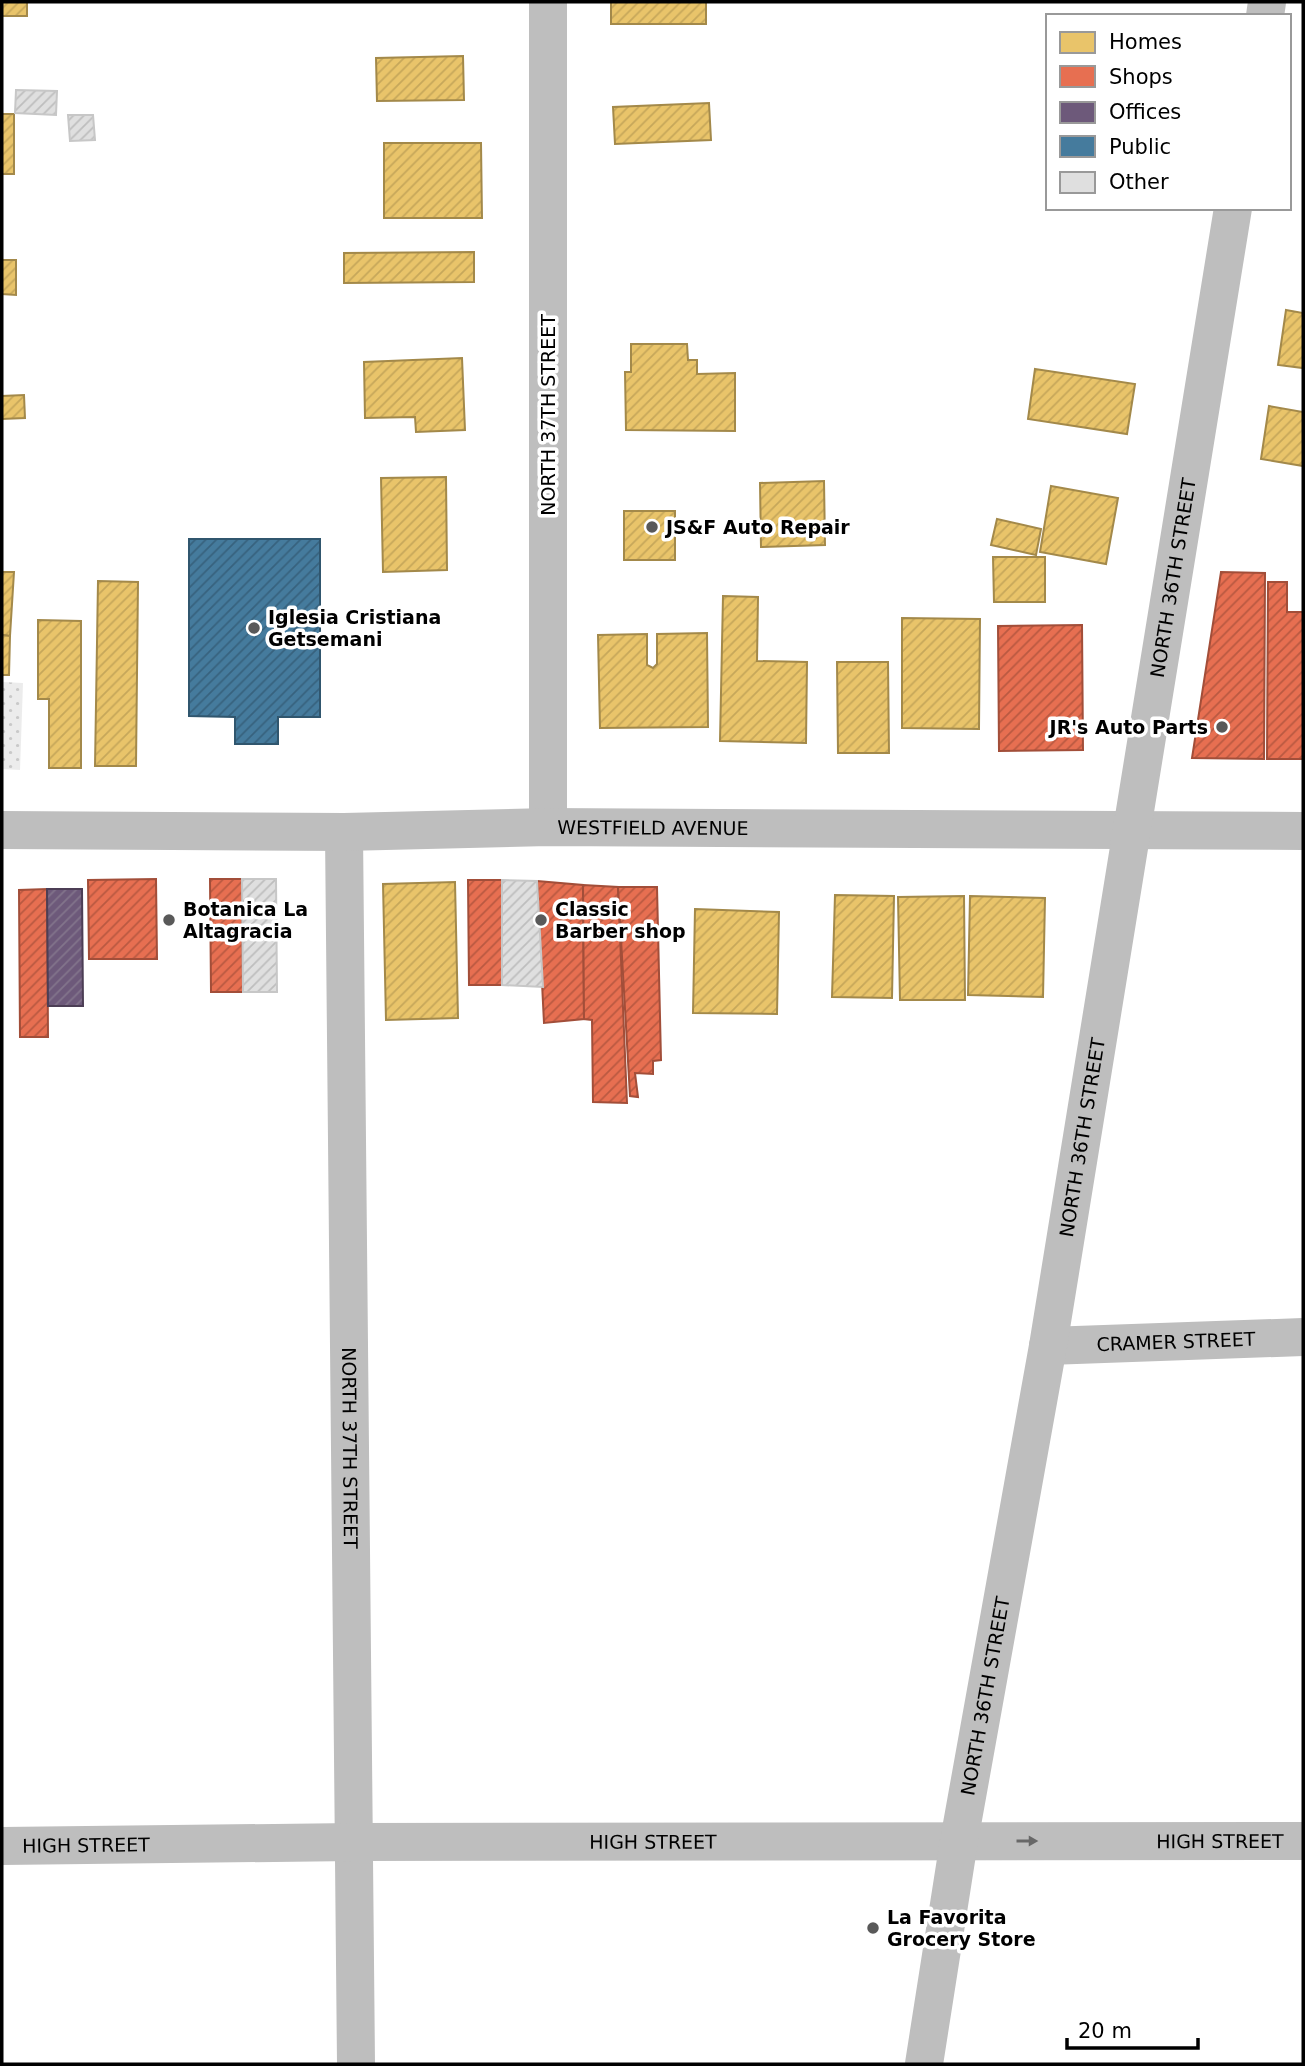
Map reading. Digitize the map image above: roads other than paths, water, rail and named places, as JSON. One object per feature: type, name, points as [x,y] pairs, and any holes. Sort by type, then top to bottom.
[{"type":"street","name":"NORTH 37TH STREET","points":[[548,2],[548,827]]},
{"type":"street","name":"NORTH 36TH STREET","points":[[924,2064],[959,1840],[1048,1346],[1233,210]]},
{"type":"street","name":"WESTFIELD AVENUE","points":[[2,830],[344,832],[548,827],[1303,831]]},
{"type":"street","name":"NORTH 37TH STREET","points":[[344,832],[356,2064]]},
{"type":"street","name":"CRAMER STREET","points":[[1048,1346],[1303,1337]]},
{"type":"street","name":"HIGH STREET","points":[[2,1846],[354,1842],[1303,1841]]},
{"type":"place","name":"JS&F Auto Repair","points":[[652,527]]},
{"type":"place","name":"Iglesia Cristiana Getsemani","points":[[254,628]]},
{"type":"place","name":"JR's Auto Parts","points":[[1222,727]]},
{"type":"place","name":"Botanica La Altagracia","points":[[169,920]]},
{"type":"place","name":"Classic Barber shop","points":[[541,920]]},
{"type":"place","name":"La Favorita Grocery Store","points":[[873,1928]]}]
